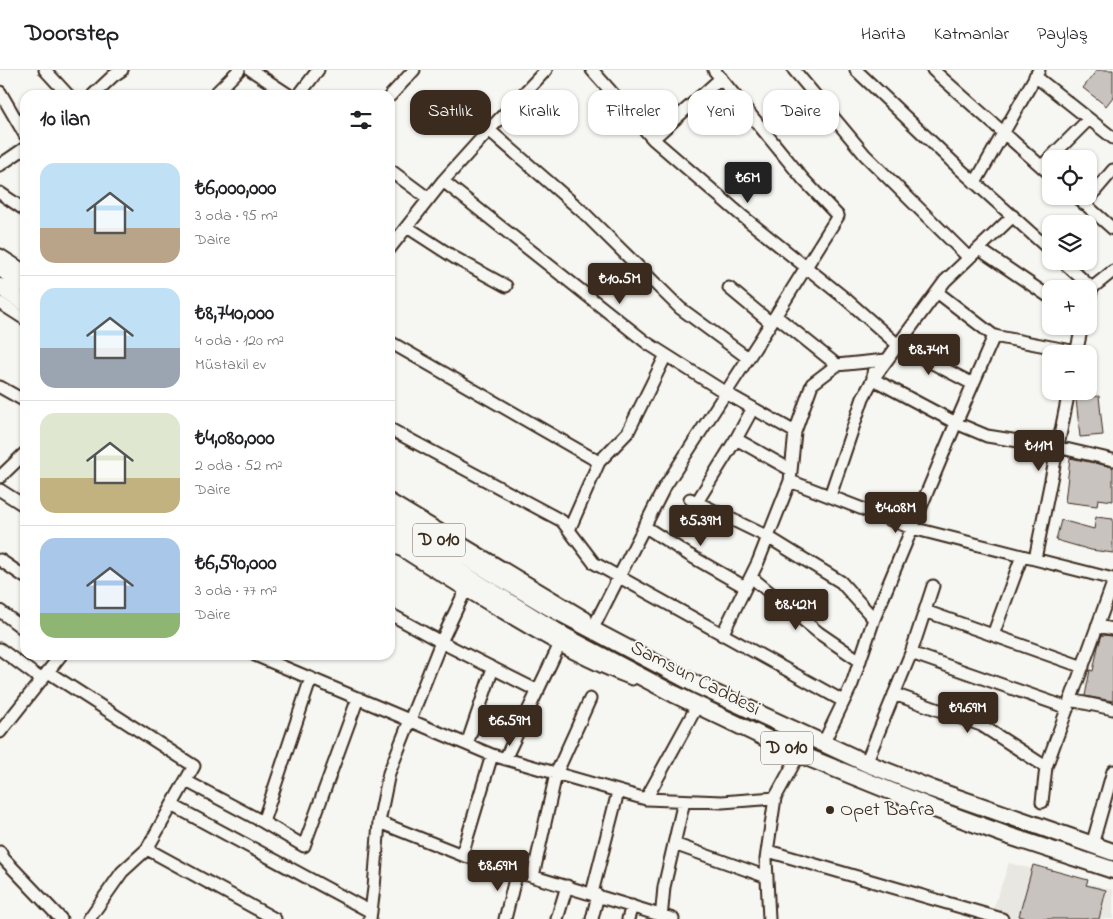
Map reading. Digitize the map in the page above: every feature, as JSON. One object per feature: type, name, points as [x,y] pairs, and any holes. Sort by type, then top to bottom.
[{"type":"highway","points":[[1,265],[20,280]]},
{"type":"highway","points":[[0,287],[20,300]]},
{"type":"highway","name":"Samsun Caddesi","points":[[395,514],[477,582],[594,627],[654,663],[697,685],[866,763],[932,789],[1113,852]]},
{"type":"highway","name":"Samsun Caddesi","points":[[395,532],[564,636],[697,706],[799,754],[935,809],[1009,836],[1113,870]]},
{"type":"street","points":[[46,70],[64,90]]},
{"type":"street","points":[[219,90],[239,70]]},
{"type":"street","points":[[251,70],[281,90]]},
{"type":"street","points":[[303,90],[318,70]]},
{"type":"street","points":[[395,91],[414,70]]},
{"type":"street","points":[[491,127],[546,70]]},
{"type":"street","points":[[592,70],[653,139],[741,215],[898,344],[973,384]]},
{"type":"street","points":[[794,70],[865,155],[969,258]]},
{"type":"street","points":[[858,70],[976,183],[1042,243]]},
{"type":"street","points":[[933,70],[1042,166]]},
{"type":"street","points":[[98,90],[117,72]]},
{"type":"street","points":[[976,183],[1037,73],[1113,138]]},
{"type":"street","points":[[395,503],[594,627],[664,488],[838,216],[803,179],[718,74],[653,139]]},
{"type":"street","points":[[0,92],[20,126]]},
{"type":"street","points":[[1058,150],[1089,118]]},
{"type":"street","points":[[491,133],[583,212],[680,308],[748,358]]},
{"type":"street","points":[[395,241],[443,181],[484,135]]},
{"type":"street","points":[[0,165],[20,151]]},
{"type":"street","points":[[1097,185],[1113,170]]},
{"type":"street","points":[[395,174],[429,199]]},
{"type":"street","points":[[443,181],[646,343],[726,393],[795,432]]},
{"type":"street","points":[[0,193],[20,207]]},
{"type":"street","points":[[1086,205],[1113,229]]},
{"type":"street","points":[[830,496],[863,398],[873,378],[945,281],[1013,216]]},
{"type":"street","points":[[406,227],[455,258],[506,286]]},
{"type":"street","points":[[979,249],[1042,292]]},
{"type":"street","points":[[1,265],[20,270]]},
{"type":"street","points":[[1072,270],[1083,280]]},
{"type":"street","points":[[1097,284],[1113,271]]},
{"type":"street","points":[[730,288],[838,365]]},
{"type":"street","points":[[937,292],[994,336],[1042,346]]},
{"type":"street","points":[[0,303],[20,316]]},
{"type":"street","points":[[823,744],[852,684],[874,619],[994,336]]},
{"type":"street","points":[[395,345],[599,462]]},
{"type":"street","points":[[569,530],[599,462],[628,432],[666,355]]},
{"type":"street","points":[[722,635],[768,537],[790,476],[795,432],[812,384],[838,365],[886,360]]},
{"type":"street","points":[[872,361],[873,378]]},
{"type":"street","points":[[873,378],[956,423],[987,436],[1057,447],[1113,460]]},
{"type":"street","points":[[0,387],[20,398]]},
{"type":"street","points":[[1035,559],[1067,400]]},
{"type":"street","points":[[753,408],[736,439],[694,501],[768,537],[841,582],[874,619]]},
{"type":"street","points":[[395,432],[562,521],[594,563],[843,701]]},
{"type":"street","points":[[736,439],[790,476],[830,496],[912,528],[1113,581],[1046,767],[1042,802]]},
{"type":"street","points":[[0,477],[20,458]]},
{"type":"street","points":[[0,490],[20,503]]},
{"type":"street","points":[[644,526],[689,555],[748,582],[860,662]]},
{"type":"street","points":[[395,546],[477,582],[559,646],[603,668],[674,694]]},
{"type":"street","points":[[993,635],[1022,556]]},
{"type":"street","points":[[0,560],[20,574]]},
{"type":"street","points":[[172,805],[370,915],[379,822],[389,773],[441,642],[477,582]]},
{"type":"street","points":[[866,763],[911,653],[933,586]]},
{"type":"street","points":[[0,611],[20,626]]},
{"type":"street","points":[[925,611],[1082,667]]},
{"type":"street","points":[[395,617],[538,691]]},
{"type":"street","points":[[1097,626],[1113,629]]},
{"type":"street","points":[[505,759],[559,646]]},
{"type":"street","points":[[0,649],[194,766],[147,849],[122,872],[89,919]]},
{"type":"street","points":[[911,653],[1069,704],[1113,709]]},
{"type":"street","points":[[0,732],[56,660]]},
{"type":"street","points":[[267,660],[492,755],[646,800],[722,802],[775,798]]},
{"type":"street","points":[[467,744],[493,668]]},
{"type":"street","points":[[263,822],[311,678]]},
{"type":"street","points":[[894,694],[981,724],[1046,767]]},
{"type":"street","points":[[186,781],[304,846],[358,698]]},
{"type":"street","points":[[533,876],[556,774],[590,699]]},
{"type":"street","points":[[646,800],[697,706]]},
{"type":"street","points":[[768,919],[768,851],[775,798],[799,754]]},
{"type":"street","points":[[462,854],[492,755]]},
{"type":"street","points":[[1092,845],[1113,771]]},
{"type":"street","points":[[592,919],[595,894],[618,792]]},
{"type":"street","points":[[379,822],[462,854],[595,894],[665,918],[664,887],[684,801]]},
{"type":"street","points":[[674,844],[767,877]]},
{"type":"street","points":[[147,849],[275,919]]},
{"type":"street","points":[[768,851],[1002,919]]},
{"type":"street","points":[[0,852],[4,859],[61,919]]},
{"type":"street","points":[[505,919],[517,871]]},
{"type":"street","points":[[557,919],[567,886]]},
{"type":"street","points":[[628,919],[632,906]]},
{"type":"shaded area","points":[[1009,863],[1113,890],[1113,919],[990,919]]},
{"type":"building","points":[[1097,70],[1113,70],[1113,97],[1106,106],[1083,88]]},
{"type":"building","points":[[1097,396],[1099,396],[1103,435],[1080,437],[1076,400],[1097,400]]},
{"type":"building","points":[[1070,458],[1113,467],[1113,501],[1098,499],[1097,506],[1065,502]]},
{"type":"building","points":[[1096,517],[1113,519],[1113,553],[1091,550],[1056,540],[1061,520],[1094,529]]},
{"type":"building","points":[[1102,635],[1113,636],[1113,701],[1085,696],[1090,670],[1093,671]]},
{"type":"building","points":[[1033,865],[1088,880],[1086,885],[1106,890],[1099,919],[1030,919],[1019,916]]},
{"type":"place","name":"Opet Bafra","points":[[830,810]]}]
